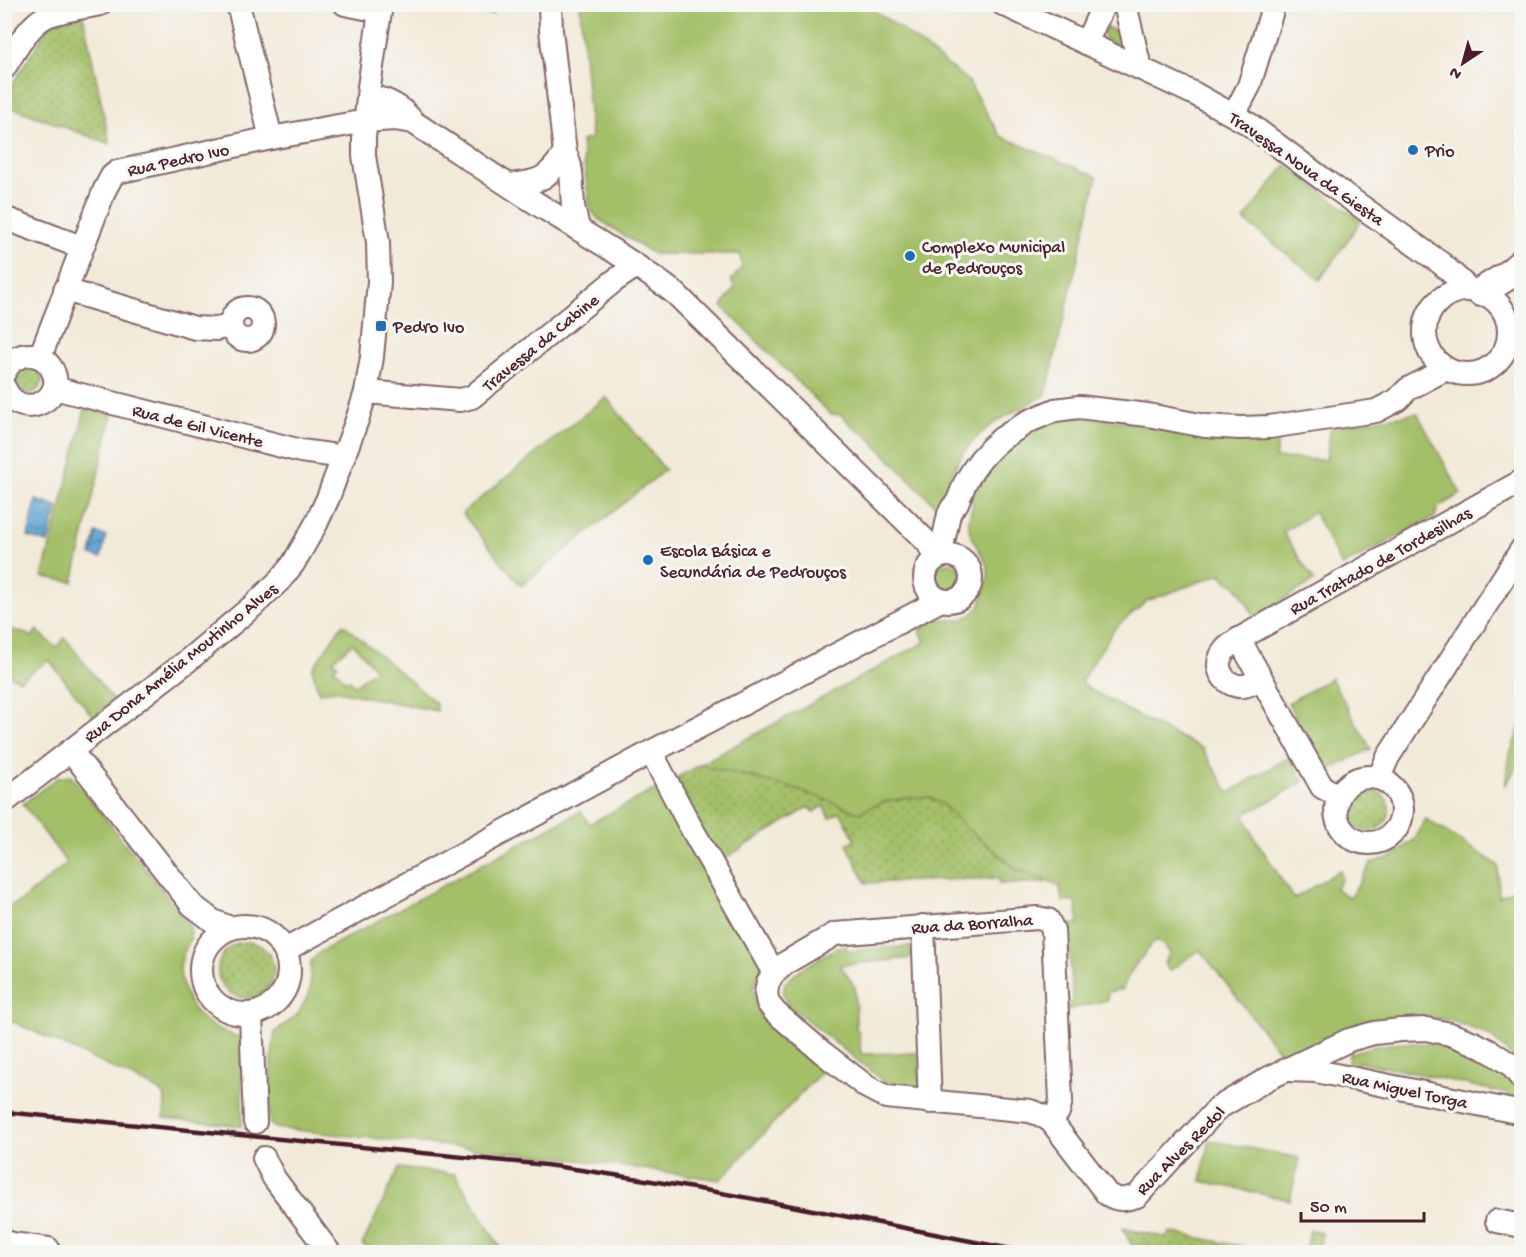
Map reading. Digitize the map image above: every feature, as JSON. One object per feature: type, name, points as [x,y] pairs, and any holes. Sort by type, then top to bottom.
[{"type":"main road","points":[[1496,310],[1514,269]]},
{"type":"street","points":[[4,68],[38,21],[47,16],[100,4]]},
{"type":"street","points":[[238,4],[271,138]]},
{"type":"street","points":[[345,4],[381,8]]},
{"type":"street","points":[[550,4],[566,153],[572,172],[573,207],[578,229]]},
{"type":"street","name":"Travessa Nova da Giesta","points":[[1003,4],[1195,94],[1249,124],[1323,180],[1442,264],[1496,310]]},
{"type":"street","points":[[1086,43],[1104,4]]},
{"type":"street","points":[[1125,4],[1140,68]]},
{"type":"street","points":[[1234,115],[1249,86],[1274,4]]},
{"type":"street","name":"Rua Dona Amélia Moutinho Alves","points":[[4,802],[74,755],[254,605],[281,579],[304,548],[316,524],[344,457],[366,392],[372,357],[379,282],[378,242],[364,156],[366,116],[381,8]]},
{"type":"street","name":"Rua Pedro Ivo","points":[[40,357],[105,189],[117,172],[366,116],[377,100],[385,100],[403,111],[412,122],[510,185]]},
{"type":"street","points":[[510,185],[537,181],[546,176],[566,153]]},
{"type":"street","points":[[552,213],[550,201],[566,153]]},
{"type":"street","points":[[510,185],[676,294],[928,543],[938,557]]},
{"type":"street","points":[[4,218],[81,248]]},
{"type":"street","points":[[1439,300],[1442,264]]},
{"type":"street","name":"Travessa da Cabine","points":[[366,392],[460,400],[472,397],[614,281],[636,266]]},
{"type":"street","points":[[65,290],[195,328],[216,329],[231,326]]},
{"type":"street","points":[[1459,290],[1496,310],[1509,340],[1505,353],[1496,364],[1472,375],[1458,374],[1437,362],[1427,345],[1425,333],[1426,321],[1439,300],[1459,290]]},
{"type":"street","points":[[1408,389],[1427,345]]},
{"type":"street","points":[[4,373],[12,361],[18,357],[33,355],[40,357],[51,367],[54,374],[54,388],[45,401],[30,406],[15,402],[4,387]]},
{"type":"street","points":[[1496,364],[1521,358]]},
{"type":"street","points":[[938,557],[949,514],[957,503],[976,464],[1000,439],[1027,422],[1055,410],[1079,407],[1140,414],[1205,426],[1269,427],[1376,411],[1397,400],[1408,389],[1446,369]]},
{"type":"street","name":"Rua de Gil Vicente","points":[[54,388],[301,451],[344,457]]},
{"type":"street","name":"Rua Tratado de Tordesilhas","points":[[1261,678],[1241,686],[1229,682],[1221,673],[1219,662],[1223,651],[1239,639],[1521,481]]},
{"type":"street","points":[[957,503],[958,545],[971,574],[971,581],[969,588],[954,600],[934,593],[925,574],[931,562],[946,554],[965,562]]},
{"type":"street","points":[[1379,778],[1388,757],[1521,549]]},
{"type":"street","points":[[285,950],[651,752],[904,619],[918,603],[934,593]]},
{"type":"street","points":[[1239,639],[1322,787],[1340,796]]},
{"type":"street","points":[[651,752],[774,973],[768,982],[766,993],[768,1003],[775,1012],[867,1087],[886,1096],[1030,1111],[1051,1121]]},
{"type":"street","points":[[74,755],[192,905],[202,927],[207,947]]},
{"type":"street","points":[[1361,778],[1379,778],[1389,783],[1401,800],[1400,821],[1395,830],[1377,842],[1357,840],[1341,826],[1336,806],[1345,788],[1352,782],[1361,778]]},
{"type":"street","points":[[192,905],[213,921],[230,928]]},
{"type":"street","name":"Rua da Borralha","points":[[774,973],[787,962],[836,934],[1037,918],[1048,920],[1053,930],[1061,1100],[1058,1112],[1051,1121]]},
{"type":"street","points":[[923,926],[930,1102]]},
{"type":"street","points":[[255,927],[267,931],[285,950],[290,963],[285,991],[276,1003],[265,1011],[251,1015],[237,1014],[223,1009],[212,1000],[204,988],[201,960],[207,947],[217,936],[230,928],[255,927]]},
{"type":"street","points":[[251,1015],[255,1122]]},
{"type":"street","name":"Rua Alves Redol","points":[[1051,1121],[1107,1194],[1115,1199],[1127,1199],[1137,1196],[1218,1108],[1269,1078],[1349,1040],[1374,1033],[1401,1030],[1426,1029],[1450,1034],[1493,1053],[1511,1065],[1521,1079]]},
{"type":"street","name":"Rua Miguel Torga","points":[[1287,1070],[1316,1071],[1521,1113]]},
{"type":"street","points":[[264,1158],[274,1178],[329,1252]]},
{"type":"street","points":[[1497,1221],[1521,1226]]},
{"type":"street","points":[[4,1241],[48,1249],[49,1252]]},
{"type":"green space","points":[[466,5],[493,5],[493,14],[466,13]]},
{"type":"green space","name":"Complexo Municipal de Pedrouços","points":[[580,5],[866,5],[900,28],[968,81],[1000,136],[1097,177],[1046,395],[996,422],[971,443],[957,463],[939,507],[866,435],[854,428],[841,415],[830,414],[722,306],[735,287],[731,281],[742,267],[740,254],[653,254],[598,219],[590,209],[581,141],[591,138]]},
{"type":"green space","points":[[83,15],[110,144],[5,105],[4,97],[51,23]]},
{"type":"green space","points":[[1105,27],[1122,33],[1120,45],[1105,40],[1103,35]]},
{"type":"green space","points":[[1286,165],[1361,221],[1320,280],[1244,220]]},
{"type":"green space","points":[[29,367],[38,371],[42,380],[38,389],[29,393],[20,389],[16,380],[20,371]]},
{"type":"green space","points":[[606,397],[665,470],[521,586],[462,513]]},
{"type":"green space","points":[[85,408],[112,415],[73,582],[42,577]]},
{"type":"green space","points":[[1417,413],[1461,494],[1438,507],[1435,517],[1342,566],[1314,512],[1283,532],[1314,581],[1255,617],[1235,584],[1227,582],[1221,574],[1147,601],[1115,628],[1081,681],[1088,688],[1145,720],[1202,748],[1229,793],[1290,757],[1303,782],[1244,814],[1253,835],[1294,899],[1340,870],[1342,878],[1336,889],[1350,898],[1371,863],[1391,857],[1415,839],[1426,819],[1498,865],[1499,897],[1521,886],[1521,1066],[1486,1034],[1442,1019],[1419,1017],[1373,1022],[1350,1029],[1284,1058],[1200,950],[1169,971],[1164,963],[1170,953],[1156,940],[1141,957],[1123,989],[1108,992],[1107,1000],[1063,1011],[1073,1000],[1068,939],[1061,937],[1061,928],[1079,923],[1076,902],[1063,901],[1059,885],[1016,869],[963,825],[942,804],[884,802],[858,813],[800,791],[699,765],[925,642],[919,629],[937,619],[961,620],[971,615],[981,605],[988,569],[969,528],[973,503],[970,499],[982,472],[991,462],[1007,447],[1044,425],[1076,417],[1273,435],[1278,441],[1275,458],[1326,460],[1331,427]]},
{"type":"green space","points":[[948,563],[959,567],[963,578],[959,589],[948,593],[937,589],[933,578],[937,567]]},
{"type":"green space","points":[[343,624],[436,703],[437,711],[332,690],[319,693],[312,669]],"holes":[[[353,643],[375,669],[354,686],[350,680],[345,681],[334,668],[338,665],[333,660]]]},
{"type":"green space","points":[[5,626],[32,637],[37,630],[56,648],[65,638],[113,700],[94,718],[49,660],[20,680],[5,674]]},
{"type":"green space","points":[[1331,678],[1371,749],[1325,772],[1288,703]]},
{"type":"green space","points":[[1521,724],[1521,759],[1505,786],[1510,754]]},
{"type":"green space","points":[[699,765],[800,791],[858,813],[884,802],[929,797],[942,804],[963,825],[1016,869],[1045,880],[1045,883],[999,884],[998,878],[866,883],[847,844],[855,839],[840,812],[830,818],[823,806],[814,812],[809,807],[719,862],[676,778]]},
{"type":"green space","points":[[71,776],[190,927],[190,939],[183,954],[180,973],[187,998],[205,1021],[242,1038],[242,1126],[164,1118],[165,1097],[159,1090],[5,1018],[5,909],[21,901],[67,863],[23,804],[57,778]]},
{"type":"green space","points":[[660,787],[763,967],[753,988],[761,1017],[824,1069],[720,1180],[564,1158],[276,1128],[269,1123],[271,1062],[275,1032],[298,1014],[310,991],[311,961],[320,952],[581,811],[589,824]]},
{"type":"green space","points":[[1368,789],[1383,795],[1389,810],[1383,825],[1368,831],[1353,825],[1347,810],[1353,795]]},
{"type":"green space","points":[[246,942],[257,944],[266,950],[272,959],[274,970],[272,981],[266,990],[257,996],[246,998],[235,996],[226,990],[220,981],[218,970],[220,959],[226,950],[235,944]]},
{"type":"green space","points":[[846,946],[848,951],[910,946],[912,958],[840,965],[855,987],[856,1027],[861,1054],[918,1053],[921,1088],[887,1084],[787,1004],[783,993],[785,983],[801,969],[838,947]]},
{"type":"green space","points":[[1435,1044],[1474,1058],[1510,1076],[1520,1091],[1516,1103],[1508,1101],[1508,1094],[1434,1077],[1359,1062],[1357,1070],[1348,1069],[1349,1053],[1380,1045]]},
{"type":"green space","points":[[1209,1140],[1299,1158],[1290,1200],[1201,1181]]},
{"type":"green space","points":[[399,1168],[455,1174],[503,1252],[379,1252],[362,1245]]},
{"type":"green space","points":[[1122,1228],[1164,1237],[1170,1232],[1270,1252],[1138,1252]]},
{"type":"green space","points":[[1310,1230],[1322,1232],[1319,1252],[1305,1252]]},
{"type":"water","points":[[36,500],[57,506],[48,543],[28,537]]},
{"type":"water","points":[[96,533],[106,536],[101,558],[91,555]]},
{"type":"railway","points":[[4,1112],[546,1165],[727,1194],[1027,1252]]},
{"type":"place","name":"Prio","points":[[1413,150]]},
{"type":"place","name":"Complexo Municipal de Pedrouços","points":[[910,256]]},
{"type":"place","name":"Pedro Ivo","points":[[381,326]]},
{"type":"place","name":"Escola Básica e Secundária de Pedrouços","points":[[648,560]]}]
